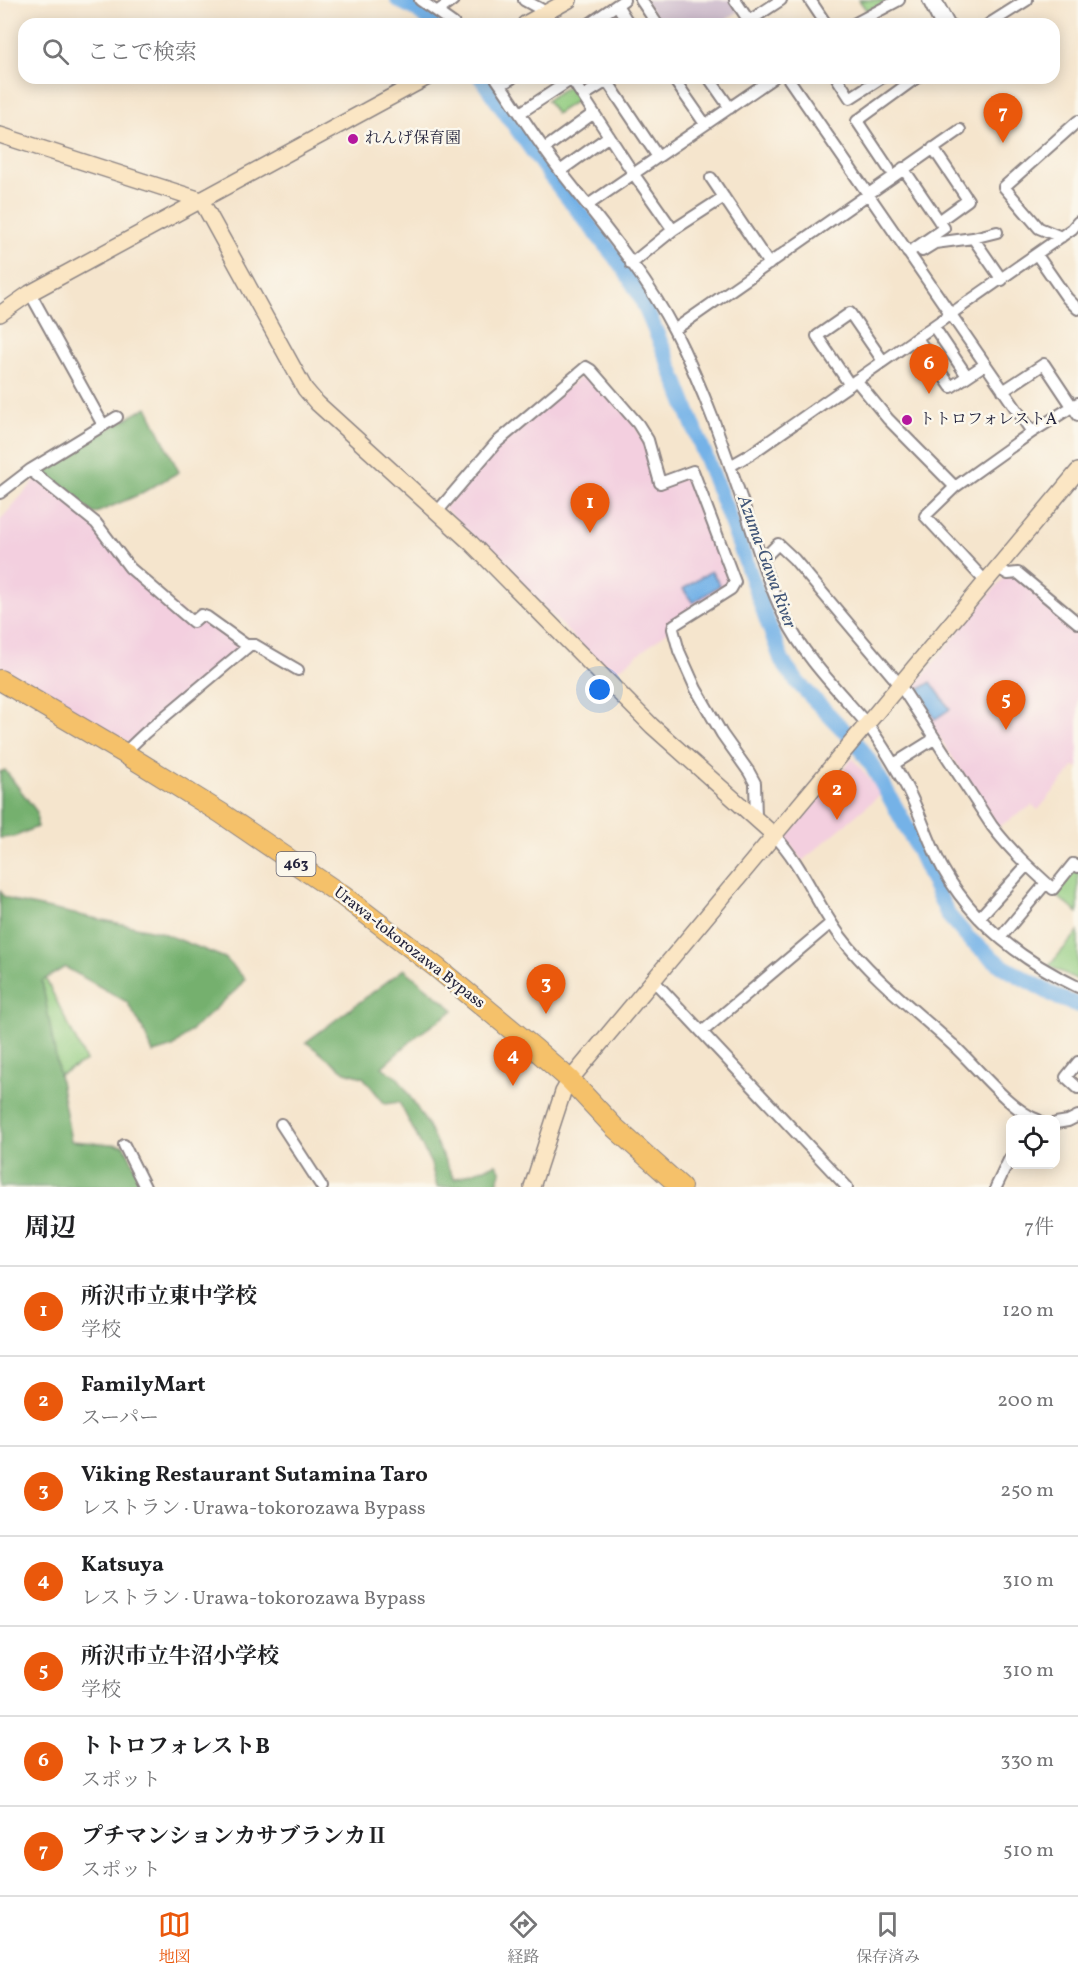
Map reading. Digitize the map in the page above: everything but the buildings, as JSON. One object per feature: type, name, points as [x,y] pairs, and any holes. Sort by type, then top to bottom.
[{"type":"highway","name":"Urawa-tokorozawa Bypass","points":[[0,680],[221,813],[344,896],[436,967],[681,1187]]},
{"type":"highway","name":"Urawa-tokorozawa Bypass","points":[[0,696],[225,829],[337,905],[567,1086]]},
{"type":"street","points":[[420,0],[447,18]]},
{"type":"street","points":[[438,11],[453,0]]},
{"type":"street","points":[[524,0],[534,18]]},
{"type":"street","points":[[538,18],[569,0]]},
{"type":"street","points":[[641,0],[653,18]]},
{"type":"street","points":[[735,0],[747,18]]},
{"type":"street","points":[[757,18],[781,0]]},
{"type":"street","points":[[810,0],[822,18]]},
{"type":"street","points":[[865,18],[899,0]]},
{"type":"street","points":[[928,0],[937,18]]},
{"type":"street","points":[[936,0],[946,18]]},
{"type":"street","points":[[998,18],[1027,0]]},
{"type":"street","points":[[597,18],[620,2],[627,18]]},
{"type":"street","points":[[0,314],[30,293],[415,84]]},
{"type":"street","points":[[500,84],[544,149],[654,296],[674,330],[699,383],[772,591],[786,621],[825,676],[894,765],[914,802],[943,869],[979,918],[1000,939],[1029,961],[1078,987]]},
{"type":"street","points":[[520,113],[564,84]]},
{"type":"street","points":[[575,84],[673,230]]},
{"type":"street","points":[[583,96],[602,84]]},
{"type":"street","points":[[613,84],[658,156]]},
{"type":"street","points":[[677,84],[705,124]]},
{"type":"street","points":[[713,84],[730,108]]},
{"type":"street","points":[[588,206],[764,84]]},
{"type":"street","points":[[792,84],[1032,432]]},
{"type":"street","points":[[841,84],[850,98],[872,84]]},
{"type":"street","points":[[889,169],[857,121],[908,84]]},
{"type":"street","points":[[544,149],[594,113]]},
{"type":"street","points":[[1061,237],[1039,228],[1004,187],[1078,121]]},
{"type":"street","points":[[674,330],[960,130]]},
{"type":"street","points":[[0,135],[201,200],[305,389],[317,403],[471,543],[634,708],[774,835],[796,861],[843,940],[885,986],[1029,1115]]},
{"type":"street","points":[[560,171],[609,136]]},
{"type":"street","points":[[933,148],[968,200],[939,221]]},
{"type":"street","points":[[903,168],[944,228],[910,255]]},
{"type":"street","points":[[711,178],[769,264]]},
{"type":"street","points":[[631,264],[673,230],[724,197]]},
{"type":"street","points":[[730,466],[752,454],[1076,228]]},
{"type":"street","points":[[910,255],[935,243],[997,232]]},
{"type":"street","points":[[973,238],[1002,280]]},
{"type":"street","points":[[1036,255],[1067,298],[1078,309]]},
{"type":"street","points":[[30,293],[103,426]]},
{"type":"street","points":[[883,361],[850,313],[817,336],[853,382],[955,487]]},
{"type":"street","points":[[934,327],[967,376]]},
{"type":"street","points":[[917,338],[951,387],[984,365]]},
{"type":"street","points":[[986,582],[925,516],[955,487],[1032,432],[1076,408],[1044,364],[1003,391]]},
{"type":"street","points":[[437,512],[510,430],[586,367],[591,370],[638,424],[648,440],[660,483],[693,471],[735,582],[731,589],[674,625],[673,629],[679,651],[696,689],[722,734],[755,783],[756,818]]},
{"type":"street","points":[[0,493],[30,470],[117,417]]},
{"type":"street","points":[[30,470],[96,523],[130,568],[193,621],[201,615],[207,617],[246,645],[255,645],[298,670]]},
{"type":"street","points":[[537,1186],[567,1086],[652,980],[1078,471]]},
{"type":"street","points":[[762,560],[778,544],[794,559],[900,685],[1004,843],[1053,889],[1073,864],[1078,867]]},
{"type":"street","points":[[998,568],[1008,574],[1018,573],[1078,623]]},
{"type":"street","points":[[124,753],[250,645]]},
{"type":"street","points":[[894,765],[934,739]]},
{"type":"street","points":[[979,918],[1027,865]]},
{"type":"street","points":[[1000,939],[1046,883]]},
{"type":"street","points":[[702,1032],[831,923]]},
{"type":"street","points":[[652,980],[847,1187]]},
{"type":"street","points":[[1078,1062],[1066,1077],[1078,1088]]},
{"type":"street","points":[[1060,1122],[1078,1116]]},
{"type":"street","points":[[281,1124],[322,1187]]},
{"type":"street","points":[[124,1145],[145,1187]]},
{"type":"street","points":[[996,1187],[1006,1168]]},
{"type":"shaded area","points":[[645,0],[731,0],[739,11],[729,18],[657,18]]},
{"type":"shaded area","points":[[587,371],[636,426],[643,440],[657,486],[687,477],[692,480],[731,583],[610,676],[519,580],[444,508],[497,447]]},
{"type":"shaded area","points":[[38,477],[96,523],[130,568],[192,621],[201,615],[246,645],[131,743],[0,669],[0,520]]},
{"type":"shaded area","points":[[1014,576],[1078,631],[1078,768],[1075,766],[1038,810],[1033,805],[998,827],[911,694],[912,689],[1004,577]]},
{"type":"shaded area","points":[[853,758],[881,794],[802,861],[786,839]]},
{"type":"green space","points":[[859,0],[889,0],[867,11]]},
{"type":"green space","points":[[571,86],[579,99],[556,114],[547,100]]},
{"type":"green space","points":[[147,407],[179,472],[138,495],[94,514],[37,470]]},
{"type":"green space","points":[[5,770],[37,812],[37,827],[14,837],[0,838],[0,772]]},
{"type":"green space","points":[[1071,871],[1078,871],[1078,913],[1053,893]]},
{"type":"green space","points":[[0,890],[3,896],[17,902],[160,932],[225,958],[245,979],[173,1047],[153,1053],[142,1027],[127,1002],[65,967],[42,981],[71,1141],[124,1145],[145,1187],[0,1187]]},
{"type":"green space","points":[[11,908],[86,1061],[59,1075],[37,1056]]},
{"type":"green space","points":[[1078,932],[1078,980],[1049,966]]},
{"type":"green space","points":[[404,969],[454,1010],[418,1035],[382,1067],[399,1079],[427,1124],[454,1179],[496,1164],[501,1172],[496,1187],[437,1187],[431,1164],[399,1102],[385,1104],[363,1077],[345,1072],[306,1042]]},
{"type":"water","points":[[711,571],[720,585],[693,603],[683,589]]},
{"type":"water","points":[[931,682],[950,709],[935,719],[917,691]]},
{"type":"waterway","name":"Azuma-Gawa River","points":[[398,0],[414,8],[426,18]]},
{"type":"waterway","name":"Azuma-Gawa River","points":[[485,84],[549,174],[623,267],[640,295],[733,527],[782,661],[798,683],[859,746],[873,767],[913,839],[948,915],[969,939],[1002,966],[1059,998],[1078,1005]]},
{"type":"place","name":"れんげ保育園","points":[[353,139]]},
{"type":"place","name":"プチマンションカサブランカⅡ","points":[[1003,143]]},
{"type":"place","name":"トトロフォレストB","points":[[929,394]]},
{"type":"place","name":"トトロフォレストA","points":[[907,420]]},
{"type":"place","name":"所沢市立東中学校","points":[[590,533]]},
{"type":"place","name":"所沢市立牛沼小学校","points":[[1006,730]]},
{"type":"place","name":"FamilyMart","points":[[837,820]]},
{"type":"place","name":"Viking Restaurant Sutamina Taro","points":[[546,1014]]},
{"type":"place","name":"Katsuya","points":[[513,1086]]}]
